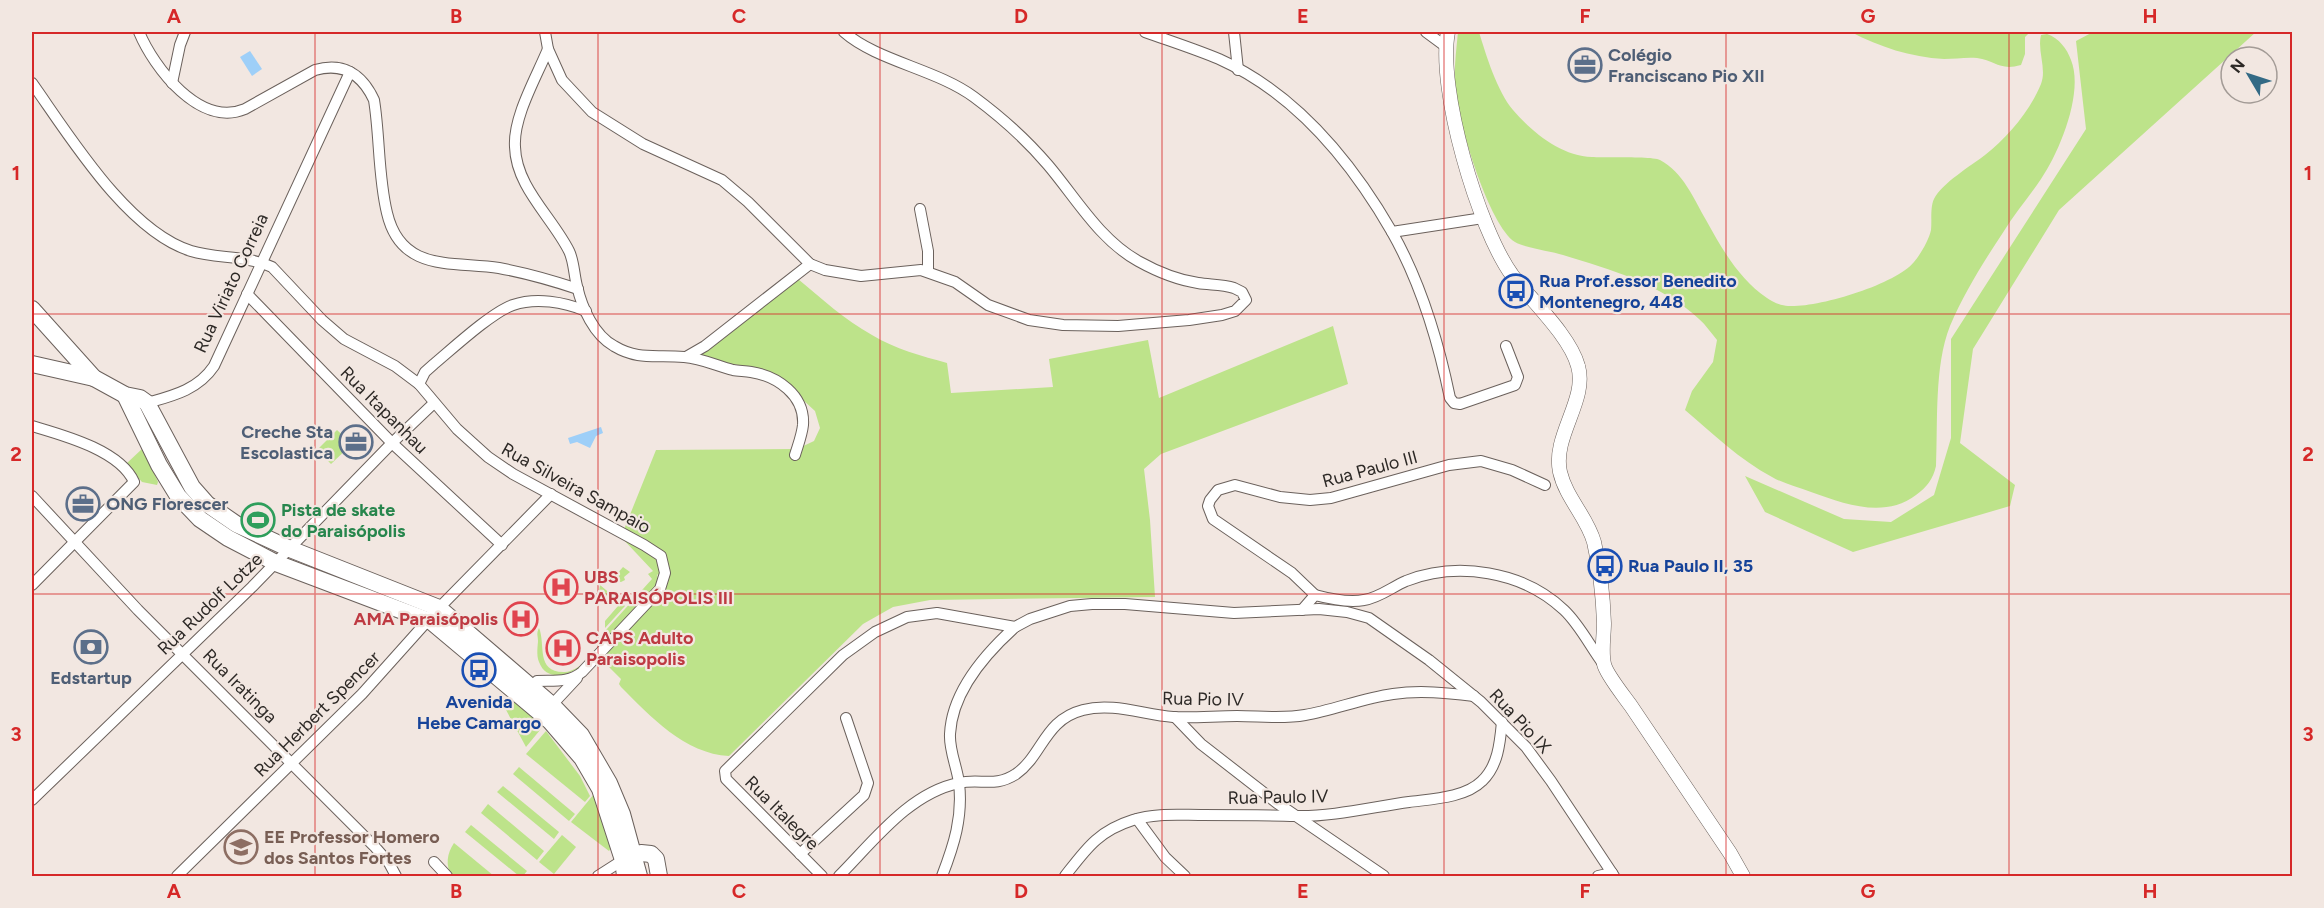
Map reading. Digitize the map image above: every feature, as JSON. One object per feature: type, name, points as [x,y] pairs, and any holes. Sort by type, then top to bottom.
[{"type":"main road","points":[[32,309],[94,378]]},
{"type":"main road","points":[[32,364],[94,378],[125,395],[140,398],[147,403],[192,487],[207,504],[236,524],[434,614],[547,709],[582,758],[600,789],[627,864],[639,876]]},
{"type":"main road","points":[[125,395],[159,465],[178,496],[200,519],[228,538],[276,563],[434,614]]},
{"type":"main road","points":[[627,864],[649,853],[654,856],[659,876]]},
{"type":"street","points":[[139,32],[154,62],[172,83],[207,108],[224,113],[234,113],[315,70],[327,66],[339,67],[350,72],[369,90],[374,100],[387,213],[397,235],[407,248],[428,261],[523,272],[578,289]]},
{"type":"street","points":[[172,83],[185,32]]},
{"type":"street","points":[[545,32],[548,49],[562,80],[592,112],[643,144],[722,180],[748,202],[810,264],[825,270],[861,276],[921,270],[955,282],[988,305],[1029,320],[1063,325],[1118,326],[1190,320],[1235,311],[1246,300],[1242,292],[1234,288],[1182,279],[1136,260],[1113,243],[1088,217],[1034,149],[973,96],[917,67],[870,48],[844,32]]},
{"type":"street","points":[[1145,32],[1220,60],[1279,94],[1308,118],[1344,163],[1392,232],[1417,282],[1433,328],[1450,398],[1454,403],[1460,404],[1515,385],[1518,377],[1506,346]]},
{"type":"street","points":[[1234,32],[1238,70]]},
{"type":"street","points":[[1426,32],[1445,46]]},
{"type":"street","points":[[1448,32],[1445,46],[1458,137],[1483,218],[1498,253],[1511,274],[1571,349],[1579,367],[1580,381],[1559,448],[1559,471],[1567,493],[1593,539],[1602,587],[1604,665]]},
{"type":"street","points":[[548,49],[518,121],[514,149],[521,176],[568,251],[578,289],[597,331],[607,342],[644,358],[686,357],[734,370],[752,372],[772,379],[788,389],[800,405],[802,413],[802,434],[795,455]]},
{"type":"street","name":"Rua Viriato Correia","points":[[147,403],[184,392],[206,377],[214,366],[261,262],[315,152],[350,72]]},
{"type":"street","name":"Rua Silveira Sampaio","points":[[32,83],[86,158],[117,196],[158,235],[190,251],[261,262],[272,267],[322,320],[344,339],[395,366],[418,384],[457,429],[488,457],[513,474],[656,552],[662,558],[665,573],[660,589],[579,675]]},
{"type":"street","points":[[920,209],[928,251],[928,272]]},
{"type":"street","points":[[1392,232],[1483,218]]},
{"type":"street","points":[[686,357],[713,340],[810,264]]},
{"type":"street","name":"Rua Itapanhau","points":[[247,294],[392,443],[502,545]]},
{"type":"street","points":[[418,384],[425,372],[440,359],[494,315],[512,305],[530,301],[551,302],[569,304],[586,311]]},
{"type":"street","name":"Rua Rudolf Lotze","points":[[32,800],[276,563],[434,403]]},
{"type":"street","points":[[32,426],[93,447],[134,479],[134,484],[32,585]]},
{"type":"street","name":"Rua Paulo III","points":[[1315,595],[1292,573],[1213,519],[1208,506],[1209,500],[1218,490],[1235,485],[1280,498],[1310,500],[1331,498],[1449,465],[1481,461],[1512,470],[1545,485]]},
{"type":"street","name":"Rua Herbert Spencer","points":[[177,876],[369,686],[434,614],[551,494]]},
{"type":"street","name":"Rua Iratinga","points":[[32,496],[183,654],[383,854],[396,876]]},
{"type":"street","points":[[1302,610],[1315,595],[1349,601],[1366,600],[1407,581],[1442,572],[1486,573],[1522,583],[1546,596],[1565,610],[1604,665],[1743,876]]},
{"type":"street","points":[[1366,600],[1365,611],[1369,618]]},
{"type":"street","name":"Rua Pio IX","points":[[942,876],[959,820],[958,783],[950,734],[958,701],[968,682],[988,652],[1015,627],[1030,619],[1070,606],[1092,604],[1125,604],[1234,614],[1302,610],[1338,611],[1369,618],[1430,660],[1474,696],[1526,747],[1613,875]]},
{"type":"street","name":"Rua Italegre","points":[[822,876],[726,779],[725,771],[835,662],[884,627],[907,617],[926,613],[1015,627]]},
{"type":"street","points":[[526,692],[539,681],[564,680],[579,675]]},
{"type":"street","points":[[547,709],[579,675]]},
{"type":"street","name":"Rua Pio IV","points":[[958,783],[997,782],[1017,773],[1028,763],[1052,729],[1065,718],[1083,710],[1116,708],[1175,717],[1304,715],[1377,696],[1424,691],[1474,696]]},
{"type":"street","points":[[1175,717],[1201,744],[1276,803],[1384,876]]},
{"type":"street","points":[[800,854],[864,795],[867,789],[868,783],[846,718]]},
{"type":"street","name":"Rua Paulo IV","points":[[1065,876],[1085,849],[1101,834],[1137,819],[1175,815],[1298,816],[1419,801],[1452,795],[1473,788],[1489,774],[1499,747],[1502,723]]},
{"type":"street","points":[[839,876],[907,809],[928,795],[958,783]]},
{"type":"street","points":[[1137,819],[1165,857],[1185,876]]},
{"type":"street","points":[[434,861],[447,876]]},
{"type":"street","points":[[598,876],[627,864]]},
{"type":"street","points":[[1598,876],[1613,875]]},
{"type":"green space","points":[[1458,32],[1479,32],[1493,72],[1507,102],[1529,127],[1548,142],[1581,156],[1655,159],[1668,165],[1687,187],[1718,242],[1740,273],[1769,299],[1780,305],[1788,306],[1801,306],[1836,299],[1873,287],[1904,271],[1914,262],[1930,234],[1932,206],[1938,193],[2002,140],[2025,114],[2043,78],[2041,35],[2047,34],[2059,41],[2071,60],[2074,73],[2072,104],[2068,121],[2048,167],[1982,266],[1950,326],[1941,359],[1939,377],[1936,466],[1931,479],[1923,489],[1904,502],[1878,508],[1851,505],[1824,497],[1781,482],[1760,470],[1727,446],[1685,410],[1692,391],[1713,362],[1717,340],[1702,321],[1685,307],[1653,288],[1599,266],[1519,244],[1505,232],[1495,216],[1477,174],[1463,129],[1455,79]]},
{"type":"green space","points":[[1851,32],[2030,32],[2025,37],[2025,54],[2021,65],[2008,67],[1977,58],[1944,59],[1907,54],[1884,47]]},
{"type":"green space","points":[[2093,32],[2256,32],[2242,45],[2219,45],[2219,65],[2059,210],[1973,349],[1960,443],[2015,485],[2010,506],[1853,552],[1765,512],[1745,476],[1844,519],[1891,522],[1934,495],[1951,438],[1951,339],[2086,129],[2076,41]]},
{"type":"green space","points":[[798,279],[843,316],[872,335],[899,348],[947,363],[951,393],[1053,387],[1049,359],[1148,340],[1159,398],[1333,326],[1348,384],[1161,454],[1144,469],[1155,597],[930,600],[893,607],[863,624],[729,756],[713,754],[669,732],[621,687],[619,684],[621,679],[606,664],[608,661],[602,654],[665,582],[657,574],[655,587],[606,639],[606,630],[652,579],[648,574],[653,571],[621,537],[656,450],[797,449],[814,441],[820,428],[815,411],[790,388],[751,367],[706,360],[702,356]]},
{"type":"green space","points":[[337,430],[352,444],[331,464],[317,450]]},
{"type":"green space","points":[[143,448],[158,482],[157,485],[142,482],[126,464]]},
{"type":"green space","points":[[623,567],[630,572],[624,577],[625,580],[617,581],[616,575]]},
{"type":"green space","points":[[600,585],[625,606],[605,628],[605,621],[618,606],[614,598],[602,595],[599,591]]},
{"type":"green space","points":[[539,628],[543,656],[549,668],[565,672],[583,665],[565,674],[547,673],[538,659],[537,633]]},
{"type":"green space","points":[[499,697],[515,700],[545,724],[526,747]]},
{"type":"green space","points":[[546,731],[580,776],[590,796],[585,802],[526,754]]},
{"type":"green space","points":[[519,767],[575,814],[569,821],[513,774]]},
{"type":"green space","points":[[503,786],[559,832],[554,839],[497,792]]},
{"type":"green space","points":[[594,794],[611,848],[609,851],[571,822]]},
{"type":"green space","points":[[488,804],[544,851],[537,860],[481,813]]},
{"type":"green space","points":[[471,825],[527,871],[523,876],[519,876],[465,832]]},
{"type":"green space","points":[[562,835],[576,847],[554,874],[539,862]]},
{"type":"green space","points":[[454,843],[494,876],[452,876],[448,868],[448,860]]},
{"type":"water","points":[[250,51],[262,69],[252,76],[240,57]]},
{"type":"water","points":[[601,427],[603,433],[596,436],[590,448],[577,442],[570,444],[568,438]]},
{"type":"place","name":"Colégio Franciscano Pio XII","points":[[1585,65]]},
{"type":"place","name":"Rua Prof.essor Benedito Montenegro, 448","points":[[1516,291]]},
{"type":"place","name":"Creche Sta Escolastica","points":[[356,442]]},
{"type":"place","name":"ONG Florescer","points":[[83,504]]},
{"type":"place","name":"Pista de skate do Paraisópolis","points":[[258,520]]},
{"type":"place","name":"Rua Paulo II, 35","points":[[1605,566]]},
{"type":"place","name":"UBS PARAISÓPOLIS III","points":[[561,587]]},
{"type":"place","name":"AMA Paraisópolis","points":[[521,619]]},
{"type":"place","name":"Edstartup","points":[[91,647]]},
{"type":"place","name":"CAPS Adulto Paraisopolis","points":[[563,648]]},
{"type":"place","name":"Avenida Hebe Camargo","points":[[479,670]]},
{"type":"place","name":"EE Professor Homero dos Santos Fortes","points":[[241,847]]}]
